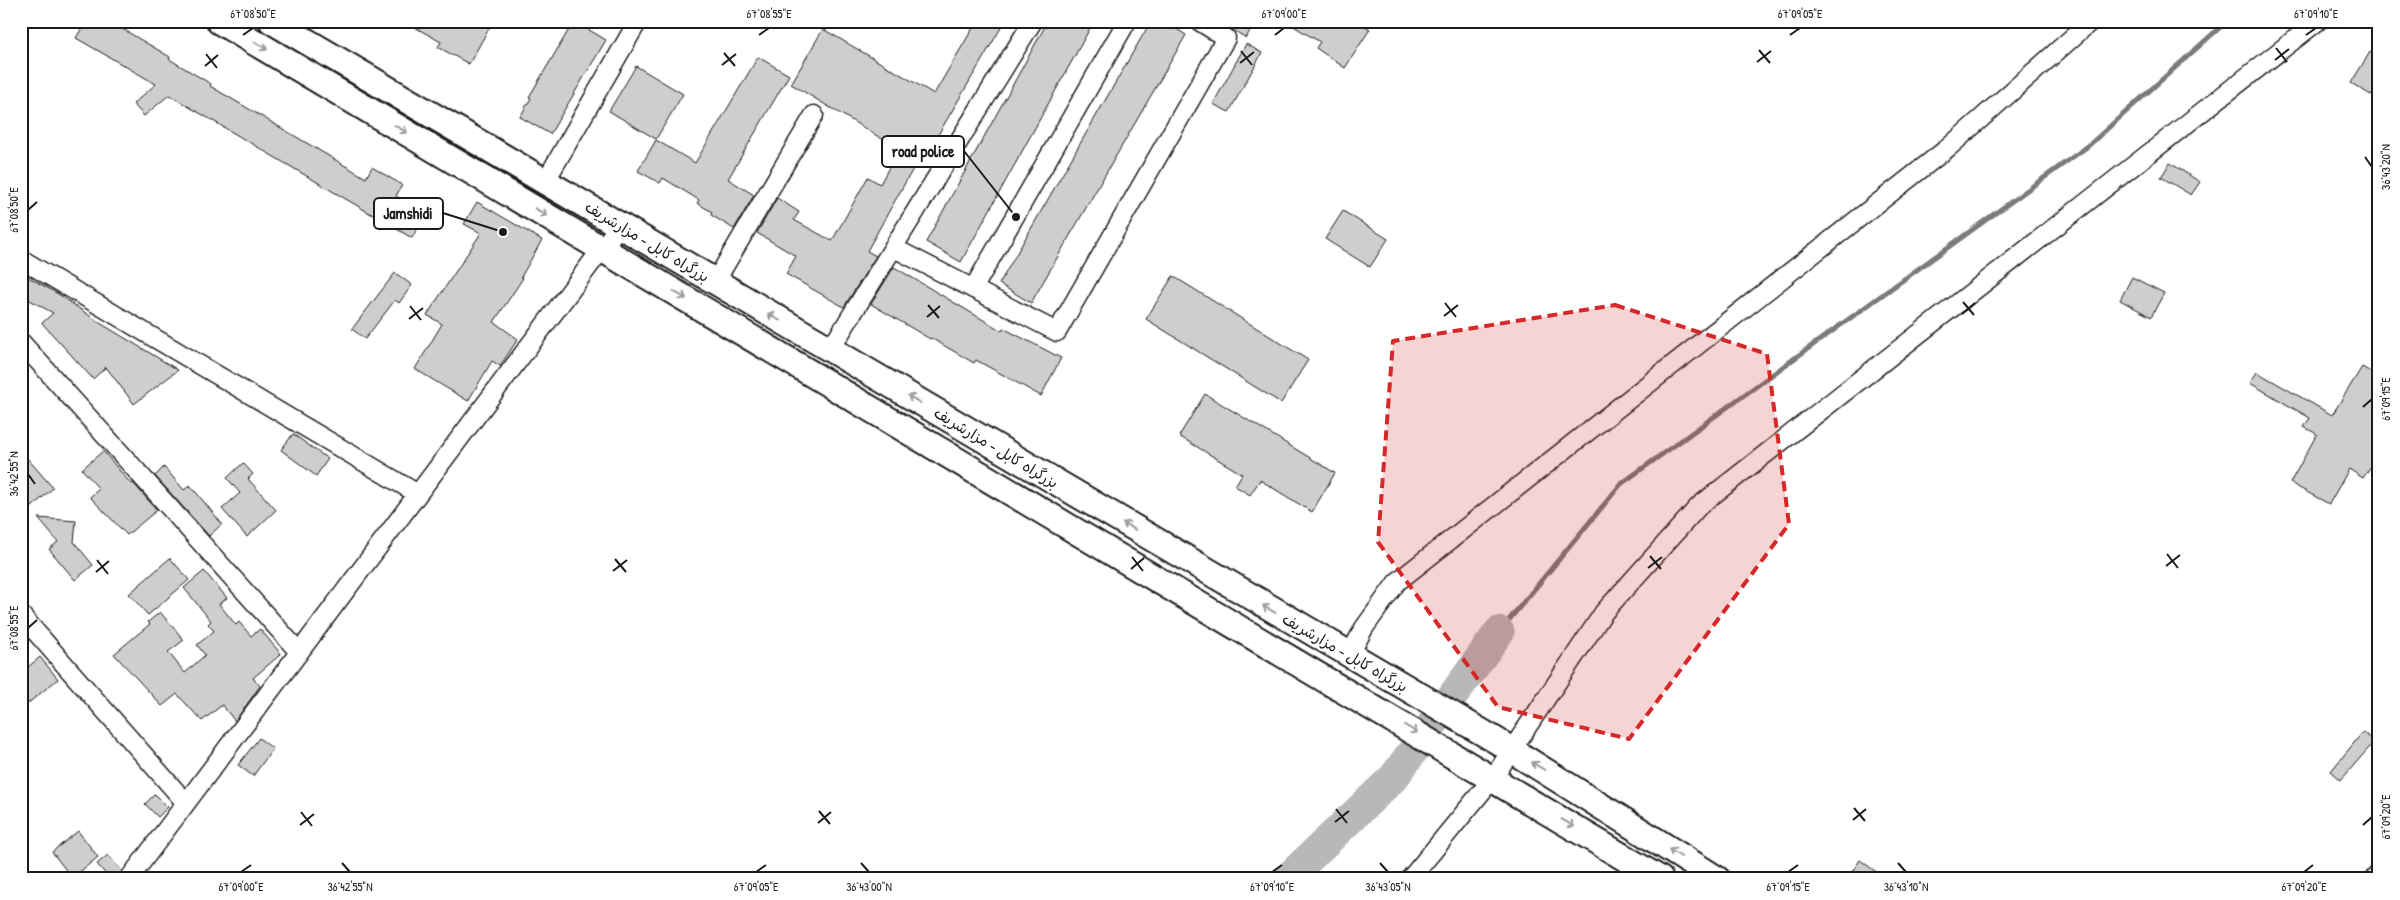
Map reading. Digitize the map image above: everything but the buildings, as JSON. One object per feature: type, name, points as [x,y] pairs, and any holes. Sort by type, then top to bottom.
[{"type":"highway","name":"بزرگراه کابل - مزارشریف","points":[[219,21],[1370,704],[1660,879]]},
{"type":"highway","name":"بزرگراه کابل - مزارشریف","points":[[272,21],[1386,678],[1504,745],[1717,879]]},
{"type":"street","points":[[545,182],[638,21]]},
{"type":"street","points":[[830,350],[1033,21]]},
{"type":"street","points":[[973,289],[1127,21]]},
{"type":"street","points":[[894,248],[1057,332],[1226,38],[1200,21]]},
{"type":"street","points":[[1349,656],[1364,628],[1397,582],[1949,147],[2092,21]]},
{"type":"street","points":[[1410,879],[1487,775],[1504,745],[1604,612],[1699,506],[2318,21]]},
{"type":"street","points":[[715,282],[814,115]]},
{"type":"street","points":[[129,879],[619,226]]},
{"type":"street","points":[[21,259],[418,494]]},
{"type":"street","points":[[21,342],[299,652]]},
{"type":"street","points":[[21,615],[186,803]]},
{"type":"street","points":[[2374,879],[2379,873]]},
{"type":"highlighted area","points":[[1615,305],[1767,354],[1789,524],[1629,739],[1498,707],[1378,542],[1393,341]]},
{"type":"waterway","points":[[1499,632],[1621,484],[2088,146],[2227,21]]},
{"type":"waterway","points":[[1287,879],[1394,777],[1499,632]]},
{"type":"place","name":"road police","points":[[1016,217]]},
{"type":"place","name":"Jamshidi","points":[[503,232]]}]
